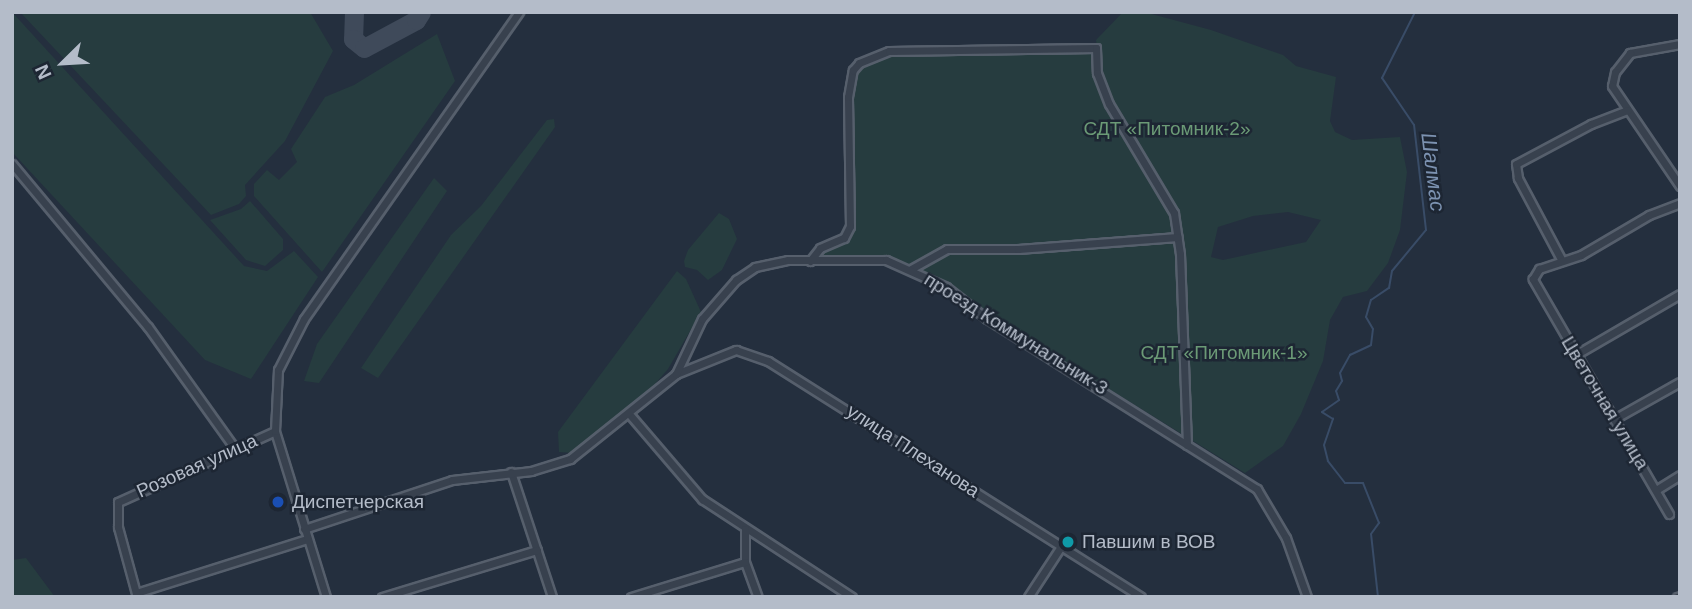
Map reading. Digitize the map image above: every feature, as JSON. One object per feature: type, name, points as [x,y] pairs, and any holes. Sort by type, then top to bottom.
[{"type":"street","points":[[326,597],[275,431],[274,390],[286,349],[519,12]]},
{"type":"street","points":[[1680,44],[1630,53],[1623,59],[1612,86],[1680,186]]},
{"type":"street","points":[[810,261],[820,248],[844,238],[850,226],[848,97],[853,71],[875,54],[889,51],[1096,48],[1099,83],[1131,145],[1167,199],[1178,237],[1187,445]]},
{"type":"street","points":[[1627,110],[1591,124],[1516,164],[1518,178],[1561,259],[1581,255],[1649,215],[1680,203]]},
{"type":"street","points":[[12,164],[148,327],[234,447]]},
{"type":"street","points":[[911,268],[947,249],[1018,249],[1178,237]]},
{"type":"street","name":"Цветочная улица","points":[[1561,259],[1534,273],[1540,293],[1616,418],[1669,514]]},
{"type":"street","name":"проезд Коммунальник-3","points":[[304,529],[421,489],[570,459],[630,415],[676,374],[702,318],[736,280],[765,263],[886,260],[911,268],[1265,495],[1307,597]]},
{"type":"street","points":[[1577,354],[1680,294]]},
{"type":"street","name":"улица Плеханова","points":[[676,374],[736,350],[768,361],[1141,597]]},
{"type":"street","points":[[1616,418],[1680,382]]},
{"type":"street","points":[[630,415],[702,499],[852,597]]},
{"type":"street","name":"Розовая улица","points":[[137,595],[118,527],[118,502],[234,447],[275,431]]},
{"type":"street","points":[[511,471],[552,597]]},
{"type":"street","points":[[1656,490],[1680,475]]},
{"type":"street","points":[[745,529],[745,562],[758,597]]},
{"type":"street","points":[[137,595],[307,539]]},
{"type":"street","points":[[1028,597],[1060,548]]},
{"type":"street","points":[[382,597],[537,550]]},
{"type":"street","points":[[631,597],[745,562]]},
{"type":"green space","points":[[12,12],[244,266],[267,271],[294,251],[318,277],[251,379],[205,360],[12,152]]},
{"type":"green space","points":[[20,12],[310,12],[333,51],[285,141],[245,185],[246,196],[239,204],[211,215]]},
{"type":"green space","name":"СДТ «Питомник-2»","points":[[1123,12],[1144,12],[1211,30],[1283,55],[1296,66],[1336,77],[1330,121],[1335,132],[1352,140],[1400,137],[1407,172],[1400,230],[1388,263],[1367,291],[1343,297],[1330,320],[1323,361],[1301,414],[1283,446],[1245,473],[913,268],[947,250],[1019,251],[1174,239],[1174,235],[1017,248],[946,248],[909,266],[886,259],[814,259],[820,249],[845,239],[851,226],[850,97],[858,65],[890,52],[1097,48],[1096,40]],"holes":[[[1288,212],[1321,220],[1306,242],[1223,260],[1211,257],[1218,227],[1253,216]]]},
{"type":"green space","points":[[437,34],[455,81],[322,272],[254,196],[254,184],[267,170],[279,180],[297,162],[291,149],[325,97],[354,85]]},
{"type":"green space","points":[[554,119],[555,127],[378,378],[361,368],[451,235],[481,206],[547,120]]},
{"type":"green space","points":[[434,178],[447,191],[319,383],[304,381],[317,344]]},
{"type":"green space","points":[[250,201],[283,239],[283,250],[265,266],[246,260],[210,220],[241,209]]},
{"type":"green space","points":[[719,213],[729,219],[737,239],[722,270],[708,280],[697,270],[685,267],[684,261],[688,250]]},
{"type":"green space","points":[[677,271],[686,279],[701,312],[668,369],[642,399],[574,453],[559,452],[558,432]]},
{"type":"green space","points":[[26,558],[55,597],[12,597],[12,560]]},
{"type":"waterway","name":"Шалмас","points":[[1378,597],[1371,534],[1379,523],[1363,483],[1345,483],[1328,461],[1324,445],[1333,419],[1322,412],[1339,400],[1336,391],[1342,381],[1340,373],[1350,355],[1371,345],[1373,329],[1366,317],[1371,300],[1389,288],[1392,271],[1426,230],[1414,125],[1382,78],[1415,12]]},
{"type":"taxiway","points":[[354,12],[353,39],[364,48],[416,20],[421,12]]},
{"type":"place","name":"Диспетчерская","points":[[278,502]]},
{"type":"place","name":"Павшим в ВОВ","points":[[1068,542]]},
{"type":"park label","name":"СДТ «Питомник-1»","points":[[1224,353]]}]
